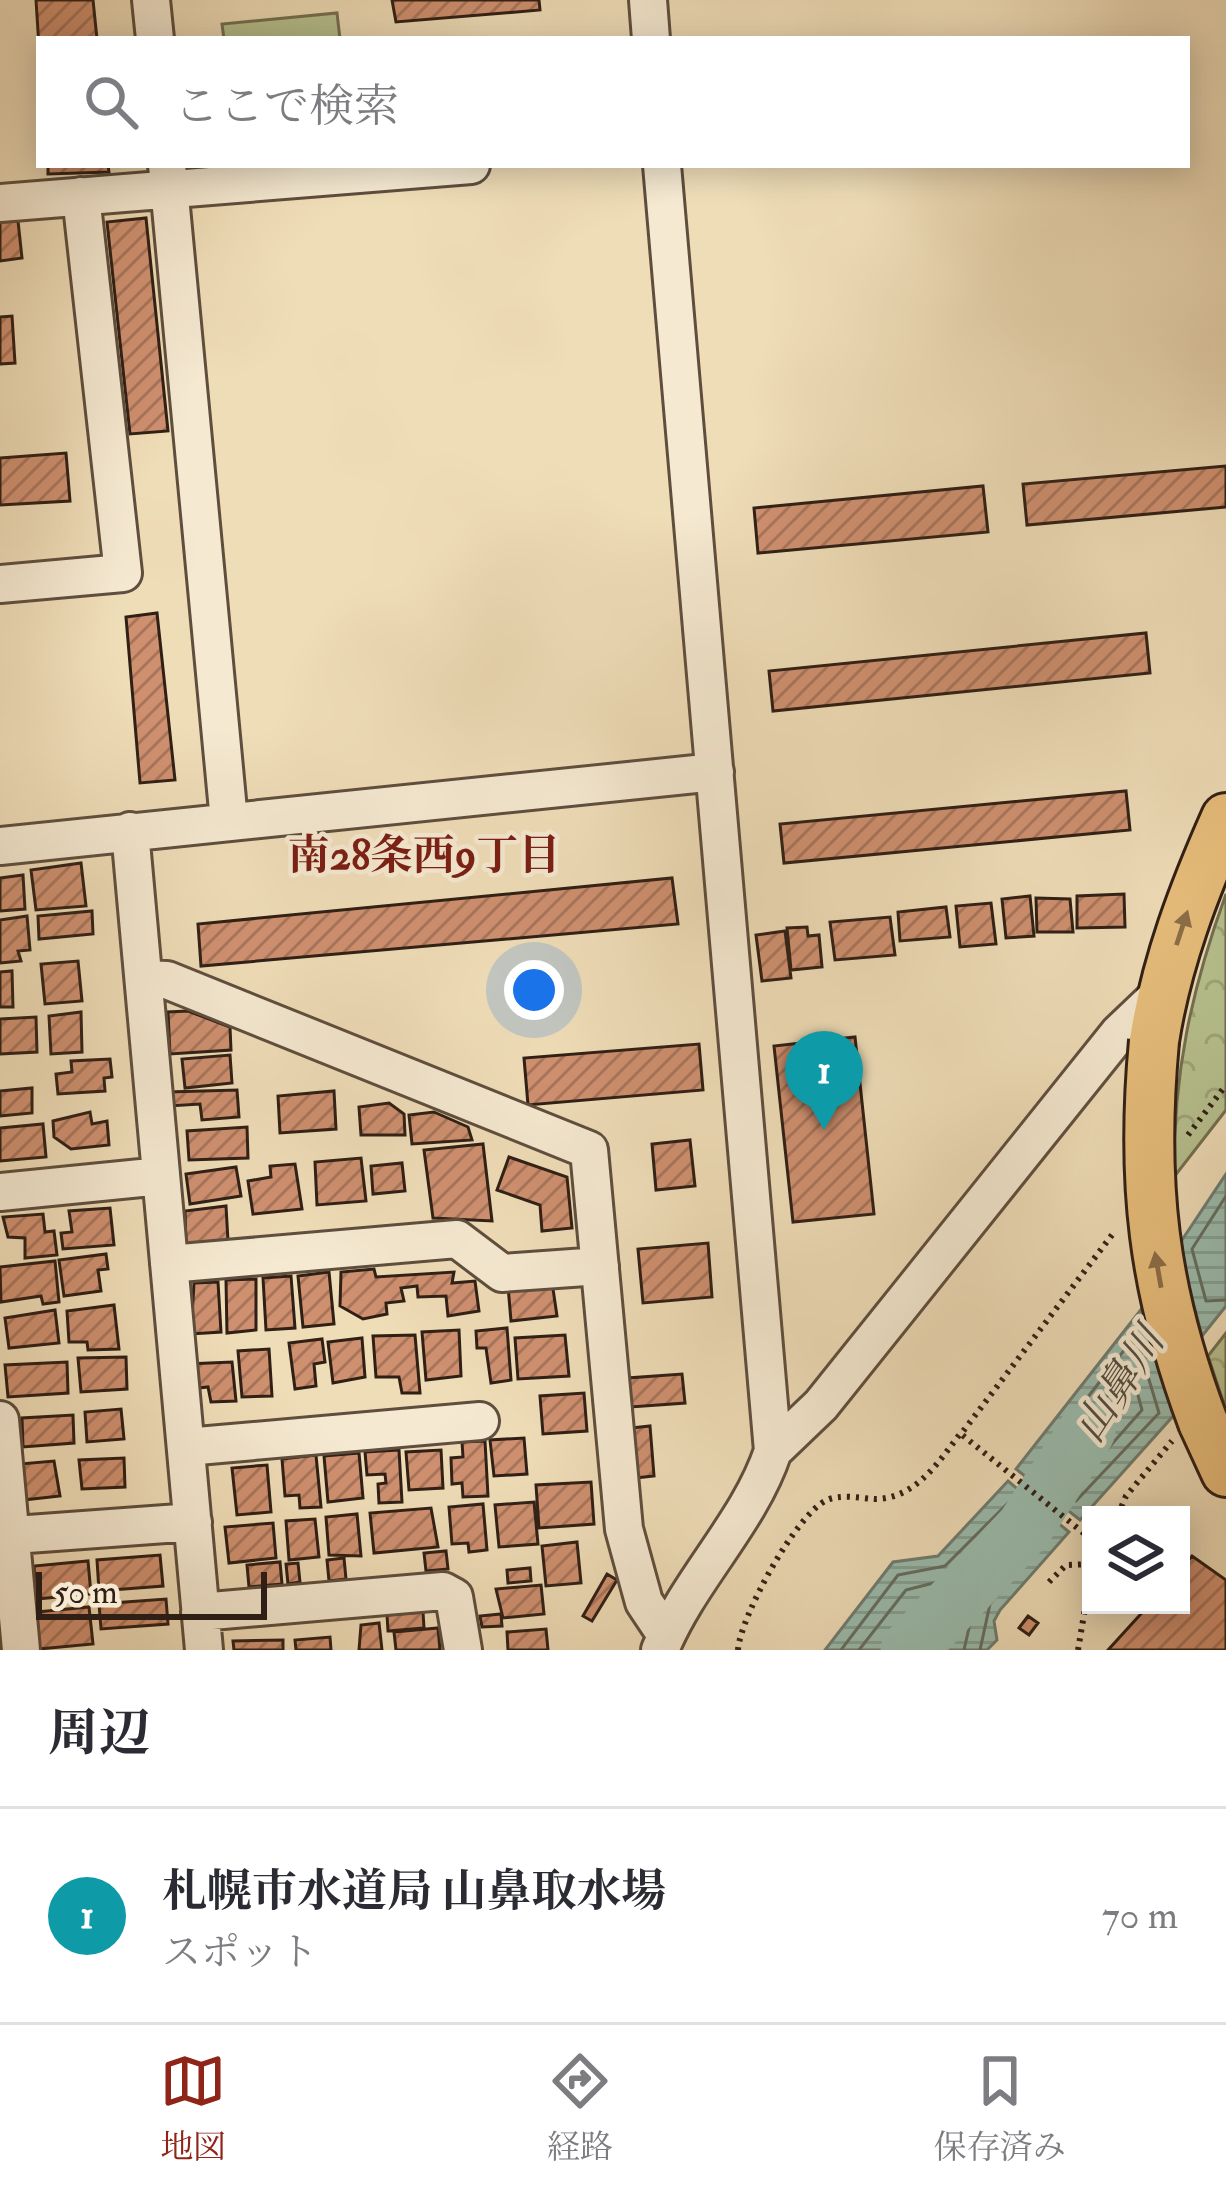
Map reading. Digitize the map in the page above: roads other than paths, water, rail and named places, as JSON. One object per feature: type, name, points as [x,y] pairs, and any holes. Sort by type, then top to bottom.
[{"type":"main road","points":[[1226,818],[1184,920],[1162,993],[1147,1115],[1150,1225],[1169,1325],[1226,1472]]},
{"type":"street","points":[[151,0],[154,36]]},
{"type":"street","points":[[648,0],[651,36]]},
{"type":"street","points":[[0,203],[81,196],[168,177],[396,168]]},
{"type":"street","points":[[662,168],[772,1451],[764,1478],[663,1643]]},
{"type":"street","points":[[168,177],[229,821]]},
{"type":"street","points":[[0,584],[123,573],[81,196]]},
{"type":"street","points":[[0,846],[715,772]]},
{"type":"street","points":[[130,831],[204,1650]]},
{"type":"street","points":[[144,980],[167,980],[589,1150],[624,1529],[644,1602],[663,1643]]},
{"type":"street","points":[[772,1451],[821,1405],[1119,1033],[1162,993]]},
{"type":"street","points":[[0,1192],[161,1176]]},
{"type":"street","points":[[170,1264],[457,1239],[502,1273],[600,1266]]},
{"type":"street","points":[[0,1420],[5,1536],[21,1650]]},
{"type":"street","points":[[186,1447],[480,1421]]},
{"type":"street","points":[[5,1536],[193,1522]]},
{"type":"street","points":[[200,1612],[442,1591],[454,1597],[460,1612],[464,1650]]},
{"type":"water","points":[[1226,1174],[1226,1306],[1202,1336],[1178,1246]]},
{"type":"water","points":[[1143,1307],[1174,1415],[1093,1506],[1082,1506],[1080,1520],[1016,1469]]},
{"type":"water","points":[[1008,1481],[1069,1532],[1000,1610],[994,1621],[997,1640],[987,1650],[825,1650],[893,1562],[938,1556]]},
{"type":"waterway","name":"山鼻川","points":[[909,1650],[1025,1527],[1087,1431]]},
{"type":"place","name":"札幌市水道局 山鼻取水場","points":[[824,1130]]},
{"type":"district","name":"南28条西9丁目","points":[[424,854]]}]
